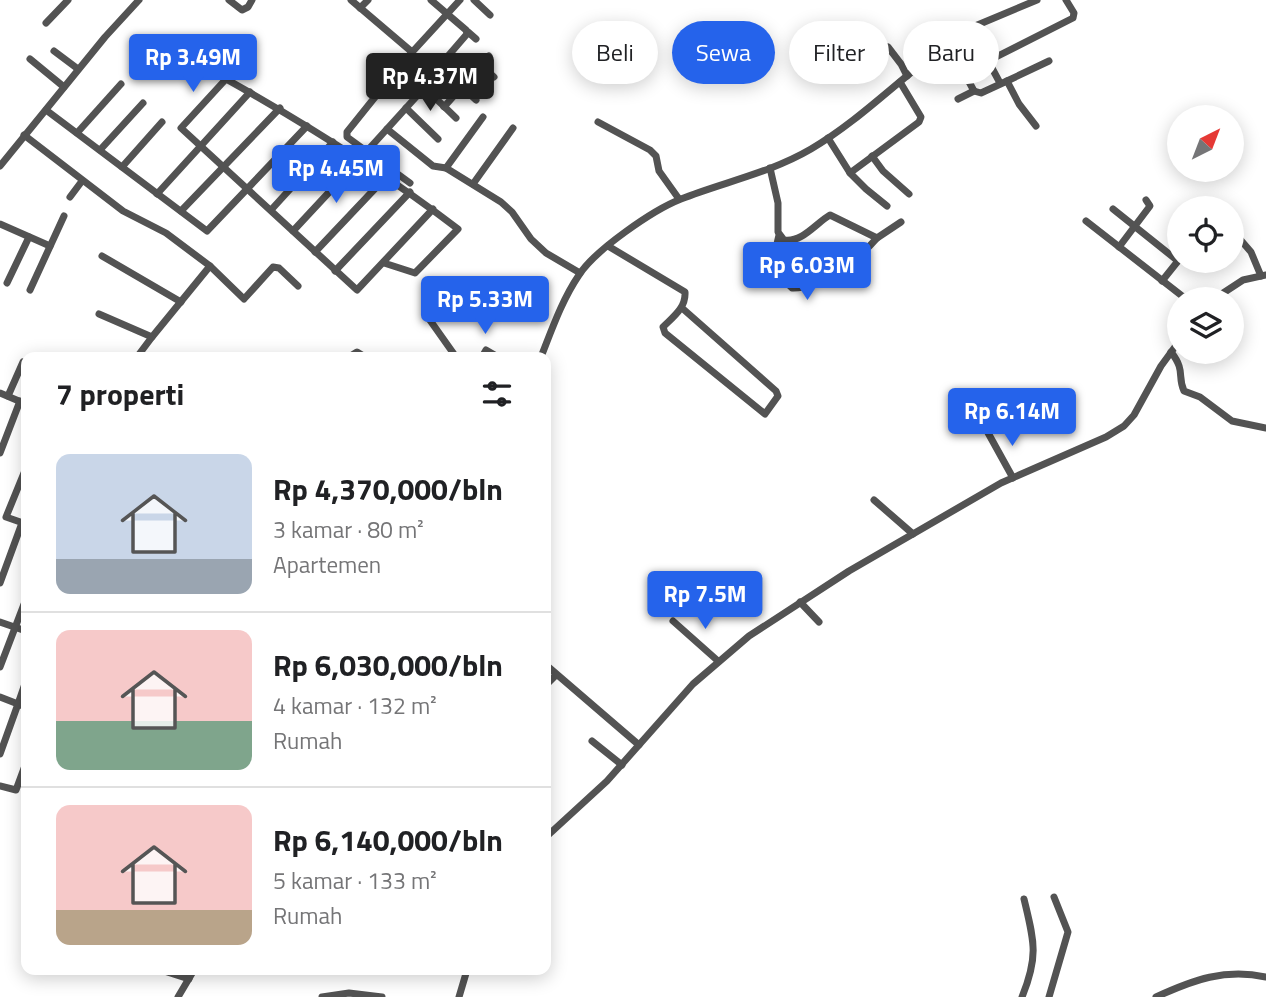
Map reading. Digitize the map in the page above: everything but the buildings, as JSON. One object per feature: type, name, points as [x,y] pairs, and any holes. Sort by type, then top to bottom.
[{"type":"street","points":[[46,23],[68,0]]},
{"type":"street","points":[[0,166],[78,69],[139,0]]},
{"type":"street","points":[[229,0],[242,10],[253,0]]},
{"type":"street","points":[[351,0],[412,52]]},
{"type":"street","points":[[360,8],[368,0]]},
{"type":"street","points":[[431,0],[476,39]]},
{"type":"street","points":[[410,183],[347,136],[347,132],[412,52],[460,0]]},
{"type":"street","points":[[474,0],[490,15]]},
{"type":"street","points":[[989,21],[1037,0]]},
{"type":"street","points":[[999,55],[1073,18],[1066,0]]},
{"type":"street","points":[[367,150],[468,33]]},
{"type":"street","points":[[889,48],[903,68]]},
{"type":"street","points":[[54,51],[78,69]]},
{"type":"street","points":[[444,107],[489,56]]},
{"type":"street","points":[[30,59],[64,87]]},
{"type":"street","points":[[958,99],[974,91],[981,93],[1049,61]]},
{"type":"street","points":[[481,65],[494,77]]},
{"type":"street","points":[[999,75],[1036,126]]},
{"type":"street","points":[[384,262],[415,273],[458,229],[433,209],[410,192],[360,159],[280,108],[226,79],[181,128],[357,290],[433,209]]},
{"type":"street","points":[[543,352],[569,291],[580,273],[590,260],[630,229],[679,199],[770,169],[794,158],[828,138],[903,79]]},
{"type":"street","points":[[850,173],[921,121],[900,82]]},
{"type":"street","points":[[77,133],[121,84]]},
{"type":"street","points":[[970,84],[974,91]]},
{"type":"street","points":[[424,87],[456,118]]},
{"type":"street","points":[[462,87],[476,100]]},
{"type":"street","points":[[157,194],[250,92]]},
{"type":"street","points":[[100,150],[143,103]]},
{"type":"street","points":[[181,211],[280,108]]},
{"type":"street","points":[[405,108],[438,139]]},
{"type":"street","points":[[46,110],[207,231],[307,125]]},
{"type":"street","points":[[446,167],[483,117]]},
{"type":"street","points":[[122,167],[162,122]]},
{"type":"street","points":[[598,122],[650,150],[656,156],[659,171],[679,199]]},
{"type":"street","points":[[473,184],[513,128]]},
{"type":"street","points":[[387,130],[433,166],[446,167],[501,202],[546,253],[580,273]]},
{"type":"street","points":[[24,135],[123,211],[166,233],[210,266],[244,299],[273,267],[279,268],[298,286]]},
{"type":"street","points":[[828,138],[850,173],[887,206]]},
{"type":"street","points":[[271,210],[333,142]]},
{"type":"street","points":[[872,156],[883,171],[909,194]]},
{"type":"street","points":[[293,231],[360,159]]},
{"type":"street","points":[[770,169],[778,203],[779,235],[773,255],[778,272],[792,288],[806,289],[863,255],[877,238],[901,222]]},
{"type":"street","points":[[315,252],[386,177]]},
{"type":"street","points":[[70,197],[82,181]]},
{"type":"street","points":[[335,271],[410,192]]},
{"type":"street","points":[[1119,247],[1150,206],[1146,200]]},
{"type":"street","points":[[1113,209],[1178,261],[1162,281]]},
{"type":"street","points":[[779,235],[784,240],[792,241],[830,215],[877,238]]},
{"type":"street","points":[[30,290],[64,216]]},
{"type":"street","points":[[1086,221],[1170,287]]},
{"type":"street","points":[[0,224],[50,246]]},
{"type":"street","points":[[7,283],[29,237]]},
{"type":"street","points":[[1232,287],[1243,280],[1264,275],[1244,244]]},
{"type":"street","points":[[608,246],[685,292],[681,308],[663,327],[665,333],[765,414],[778,396],[776,391],[681,308]]},
{"type":"street","points":[[102,256],[181,302]]},
{"type":"street","points":[[141,352],[210,266]]},
{"type":"street","points":[[99,314],[152,337]]},
{"type":"street","points":[[426,316],[452,352]]},
{"type":"street","points":[[551,831],[622,765],[694,684],[749,636],[912,534],[1013,478],[1106,437],[1124,426],[1134,415],[1167,359]]},
{"type":"street","points":[[1178,364],[1182,370],[1181,385],[1184,391],[1200,397],[1232,421],[1266,428]]},
{"type":"street","points":[[21,365],[4,394],[21,402]]},
{"type":"street","points":[[0,453],[21,407]]},
{"type":"street","points":[[988,431],[1013,478]]},
{"type":"street","points":[[21,478],[3,515],[21,522]]},
{"type":"street","points":[[874,500],[912,534]]},
{"type":"street","points":[[0,583],[21,530]]},
{"type":"street","points":[[800,602],[819,622]]},
{"type":"street","points":[[0,667],[21,613]]},
{"type":"street","points":[[673,621],[718,661]]},
{"type":"street","points":[[0,622],[21,629]]},
{"type":"street","points":[[551,670],[639,745]]},
{"type":"street","points":[[551,680],[556,675]]},
{"type":"street","points":[[0,754],[21,695]]},
{"type":"street","points":[[0,697],[21,706]]},
{"type":"street","points":[[592,741],[622,765]]},
{"type":"street","points":[[16,790],[21,776]]},
{"type":"street","points":[[0,786],[21,792]]},
{"type":"street","points":[[1049,997],[1068,932],[1054,897]]},
{"type":"street","points":[[1022,997],[1032,971],[1034,956],[1034,942],[1024,899]]},
{"type":"street","points":[[1156,997],[1175,993],[1197,979],[1221,974],[1249,973],[1266,977]]},
{"type":"street","points":[[177,975],[189,979]]},
{"type":"street","points":[[177,997],[191,975]]},
{"type":"street","points":[[458,997],[465,975]]},
{"type":"street","points":[[322,997],[349,993],[382,997]]}]
